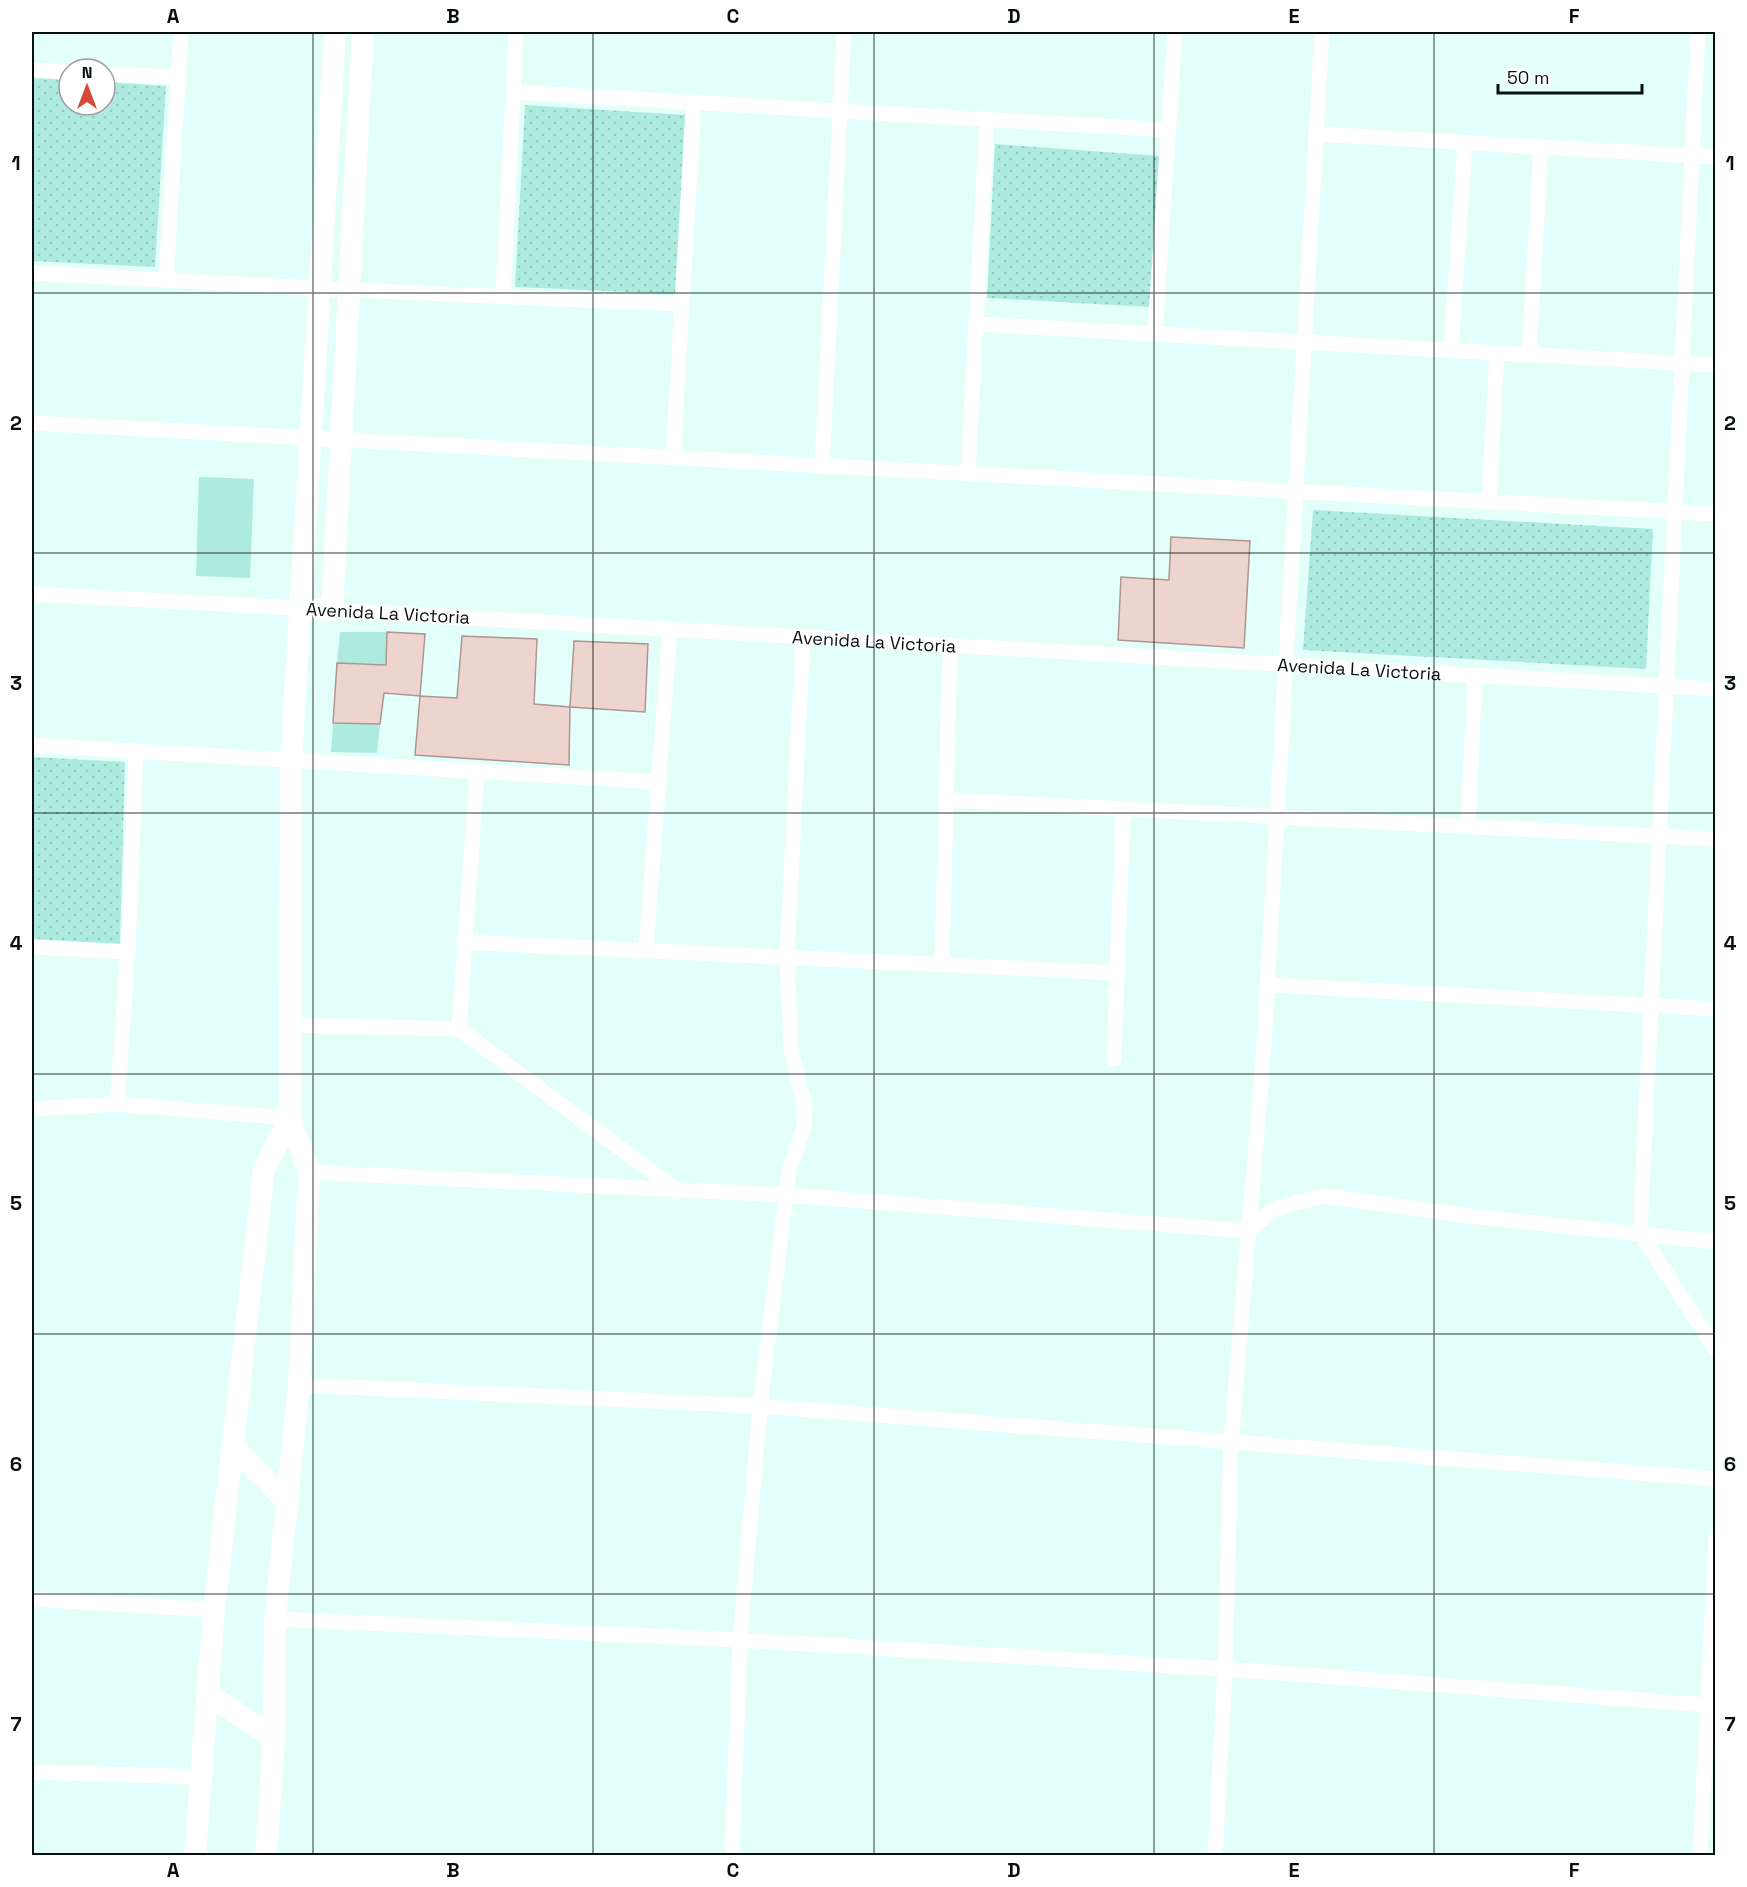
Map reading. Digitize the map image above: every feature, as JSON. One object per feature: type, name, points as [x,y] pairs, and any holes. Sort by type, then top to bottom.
[{"type":"street","points":[[165,280],[181,32]]},
{"type":"street","points":[[266,1856],[274,1738],[275,1619],[299,1385],[309,1172],[290,1118],[291,761],[298,608],[335,32]]},
{"type":"street","points":[[332,610],[363,32]]},
{"type":"street","points":[[503,296],[516,32]]},
{"type":"street","points":[[822,466],[844,32]]},
{"type":"street","points":[[1155,333],[1175,32]]},
{"type":"street","points":[[1215,1856],[1225,1668],[1231,1443],[1268,985],[1322,32]]},
{"type":"street","points":[[1698,32],[1640,1233],[1715,1348]]},
{"type":"street","points":[[32,70],[57,71]]},
{"type":"street","points":[[117,74],[178,77]]},
{"type":"street","points":[[513,92],[1169,130]]},
{"type":"street","points":[[673,458],[694,102]]},
{"type":"street","points":[[968,473],[987,119]]},
{"type":"street","points":[[1316,134],[1716,158]]},
{"type":"street","points":[[1451,350],[1465,143]]},
{"type":"street","points":[[1529,354],[1541,147]]},
{"type":"street","points":[[32,273],[349,290],[682,303]]},
{"type":"street","points":[[976,324],[1716,365]]},
{"type":"street","points":[[1489,501],[1497,353]]},
{"type":"street","points":[[32,423],[1716,514]]},
{"type":"street","name":"Avenida La Victoria","points":[[32,594],[1716,689]]},
{"type":"street","points":[[646,949],[670,629]]},
{"type":"street","points":[[732,1856],[740,1640],[760,1406],[789,1172],[804,1127],[806,1108],[791,1050],[787,956],[803,637]]},
{"type":"street","points":[[942,964],[950,645]]},
{"type":"street","points":[[1468,826],[1475,675]]},
{"type":"street","points":[[32,746],[658,782]]},
{"type":"street","points":[[117,1104],[128,952],[136,752]]},
{"type":"street","points":[[459,1029],[463,942],[477,772]]},
{"type":"street","points":[[946,800],[1716,838]]},
{"type":"street","points":[[1114,1059],[1122,809]]},
{"type":"street","points":[[463,942],[1118,973]]},
{"type":"street","points":[[32,947],[128,952]]},
{"type":"street","points":[[1268,985],[1716,1009]]},
{"type":"street","points":[[290,1025],[459,1029],[678,1191]]},
{"type":"street","points":[[32,1109],[117,1104],[290,1118]]},
{"type":"street","points":[[195,1856],[214,1610],[264,1169],[290,1118]]},
{"type":"street","points":[[309,1172],[786,1195],[1248,1232],[1274,1209],[1323,1196],[1470,1216],[1716,1242]]},
{"type":"street","points":[[1716,1341],[1716,1357]]},
{"type":"street","points":[[299,1385],[760,1406],[1716,1479]]},
{"type":"street","points":[[232,1445],[287,1501]]},
{"type":"street","points":[[1700,1856],[1716,1536]]},
{"type":"street","points":[[32,1599],[214,1610]]},
{"type":"street","points":[[275,1619],[740,1640],[1225,1668],[1708,1705]]},
{"type":"street","points":[[207,1693],[274,1738]]},
{"type":"street","points":[[32,1772],[202,1777]]},
{"type":"green space","points":[[32,78],[57,79],[57,117],[117,117],[117,83],[166,86],[155,267],[32,261]]},
{"type":"green space","points":[[525,105],[685,115],[675,294],[515,287]]},
{"type":"green space","points":[[995,144],[1159,156],[1149,307],[987,298]]},
{"type":"green space","points":[[199,477],[254,479],[250,578],[196,576]]},
{"type":"green space","points":[[1313,510],[1653,529],[1646,669],[1303,650]]},
{"type":"green space","points":[[340,632],[387,632],[386,665],[337,663]]},
{"type":"green space","points":[[333,723],[380,724],[377,753],[331,752]]},
{"type":"green space","points":[[32,757],[125,762],[120,944],[32,939]]},
{"type":"building","points":[[1171,537],[1250,541],[1244,648],[1118,640],[1121,577],[1169,580]]},
{"type":"building","points":[[387,632],[425,634],[420,696],[384,693],[380,724],[333,723],[337,663],[386,665]]},
{"type":"building","points":[[462,636],[537,639],[534,704],[570,707],[569,765],[415,755],[420,696],[457,698]]},
{"type":"building","points":[[574,641],[648,644],[645,712],[570,707]]}]
